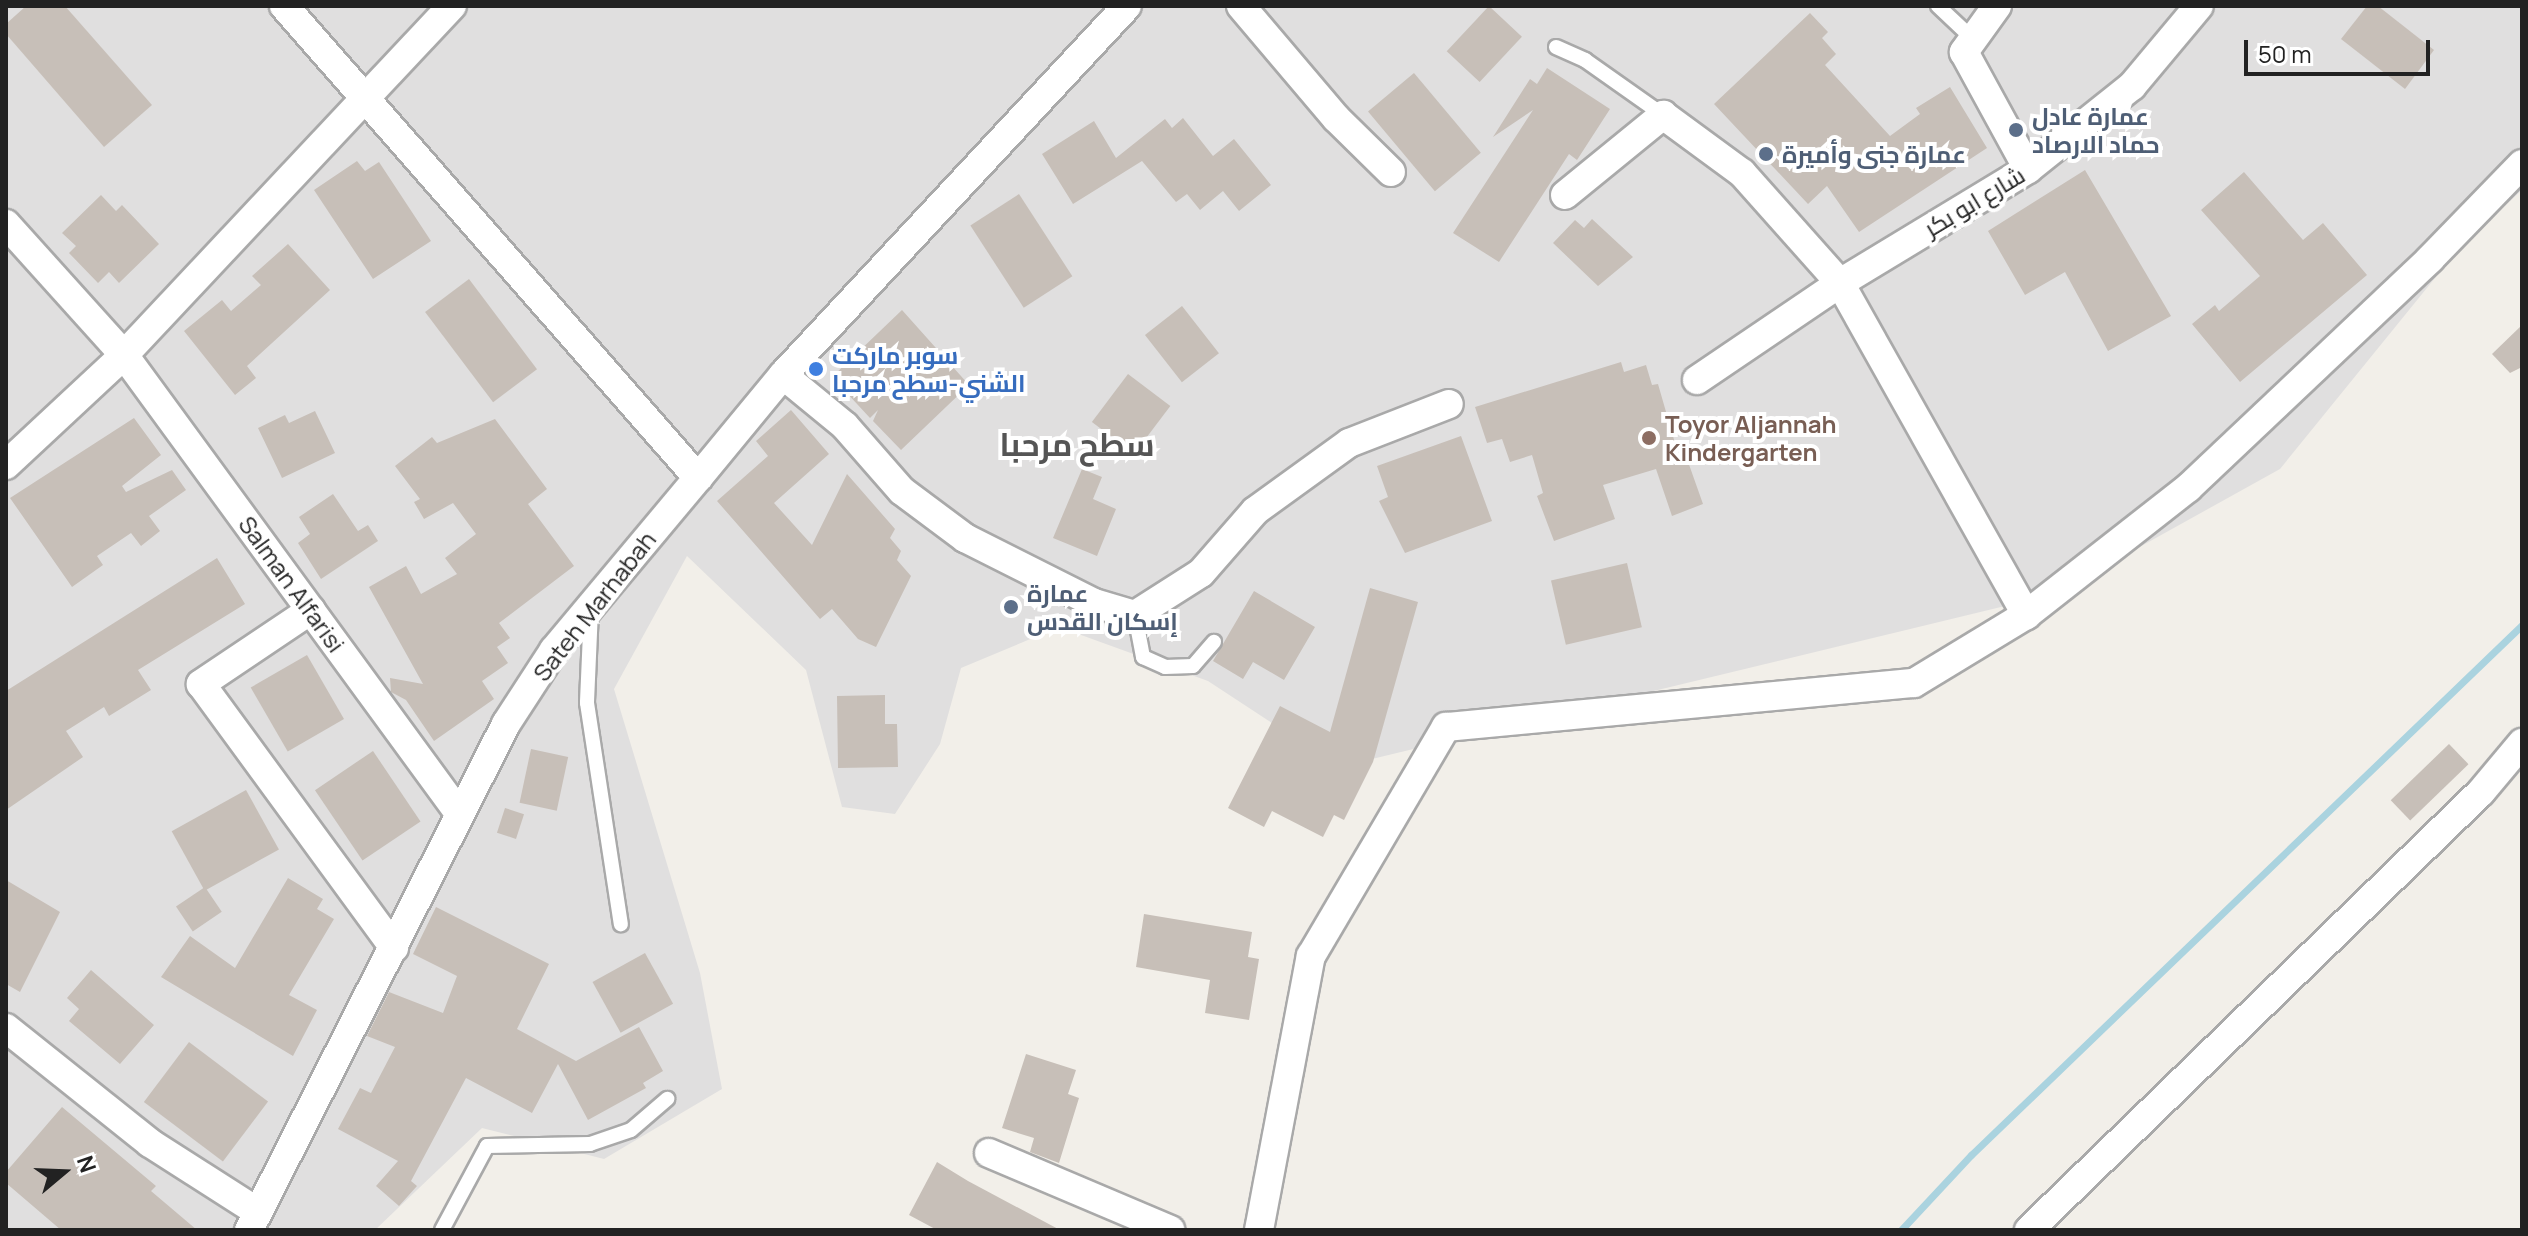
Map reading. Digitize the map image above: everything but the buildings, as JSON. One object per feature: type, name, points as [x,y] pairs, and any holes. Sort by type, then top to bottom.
[{"type":"street","points":[[284,6],[369,99],[698,478]]},
{"type":"street","points":[[6,465],[124,355],[369,99],[452,6]]},
{"type":"street","name":"Sateh Marhabah","points":[[254,1221],[394,948],[459,813],[506,724],[554,650],[783,375],[1127,6]]},
{"type":"street","points":[[1241,6],[1391,172]]},
{"type":"street","points":[[1997,6],[1964,52],[2028,169]]},
{"type":"street","name":"شارع ابو بكر","points":[[1697,380],[1840,283],[2028,169],[2132,86],[2199,6]]},
{"type":"street","points":[[1565,195],[1663,115],[1742,173],[1840,283],[2026,615]]},
{"type":"street","points":[[1259,1230],[1311,956],[1446,727],[1914,683],[2026,615],[2188,488],[2430,259],[2522,164]]},
{"type":"street","name":"Salman Alfarisi","points":[[6,224],[124,355],[459,813]]},
{"type":"street","points":[[783,375],[845,426],[902,491],[965,538],[1094,603],[1135,615],[1201,573],[1255,511],[1349,443],[1449,404]]},
{"type":"street","points":[[311,610],[201,684],[394,948]]},
{"type":"street","points":[[2029,1230],[2481,792],[2522,743]]},
{"type":"street","points":[[6,1028],[254,1221]]},
{"type":"street","points":[[989,1153],[1170,1230]]},
{"type":"lane","points":[[1938,6],[1973,39]]},
{"type":"lane","points":[[1556,47],[1585,60],[1663,115]]},
{"type":"lane","points":[[591,606],[587,703],[621,924]]},
{"type":"lane","points":[[1135,615],[1143,657],[1165,667],[1193,666],[1214,642]]},
{"type":"lane","points":[[442,1230],[487,1146],[590,1144],[631,1130],[667,1099]]},
{"type":"shaded area","points":[[6,6],[2522,6],[2522,190],[2461,246],[2280,469],[2055,594],[1339,767],[1208,681],[1059,627],[961,668],[940,744],[895,814],[842,807],[806,670],[687,556],[614,689],[700,973],[722,1089],[604,1159],[482,1128],[375,1230],[6,1230]]},
{"type":"waterway","points":[[1901,1230],[1971,1155],[2522,625]]},
{"type":"place","name":"عمارة عادل حماد الارصاد","points":[[2016,130]]},
{"type":"place","name":"عمارة جنى وأميرة","points":[[1766,154]]},
{"type":"place","name":"سوبر ماركت الشني-سطح مرحبا","points":[[816,369]]},
{"type":"place","name":"Toyor Aljannah Kindergarten","points":[[1649,438]]},
{"type":"place","name":"عمارة إسكان القدس","points":[[1011,607]]},
{"type":"district","name":"سطح مرحبا","points":[[1077,444]]}]
